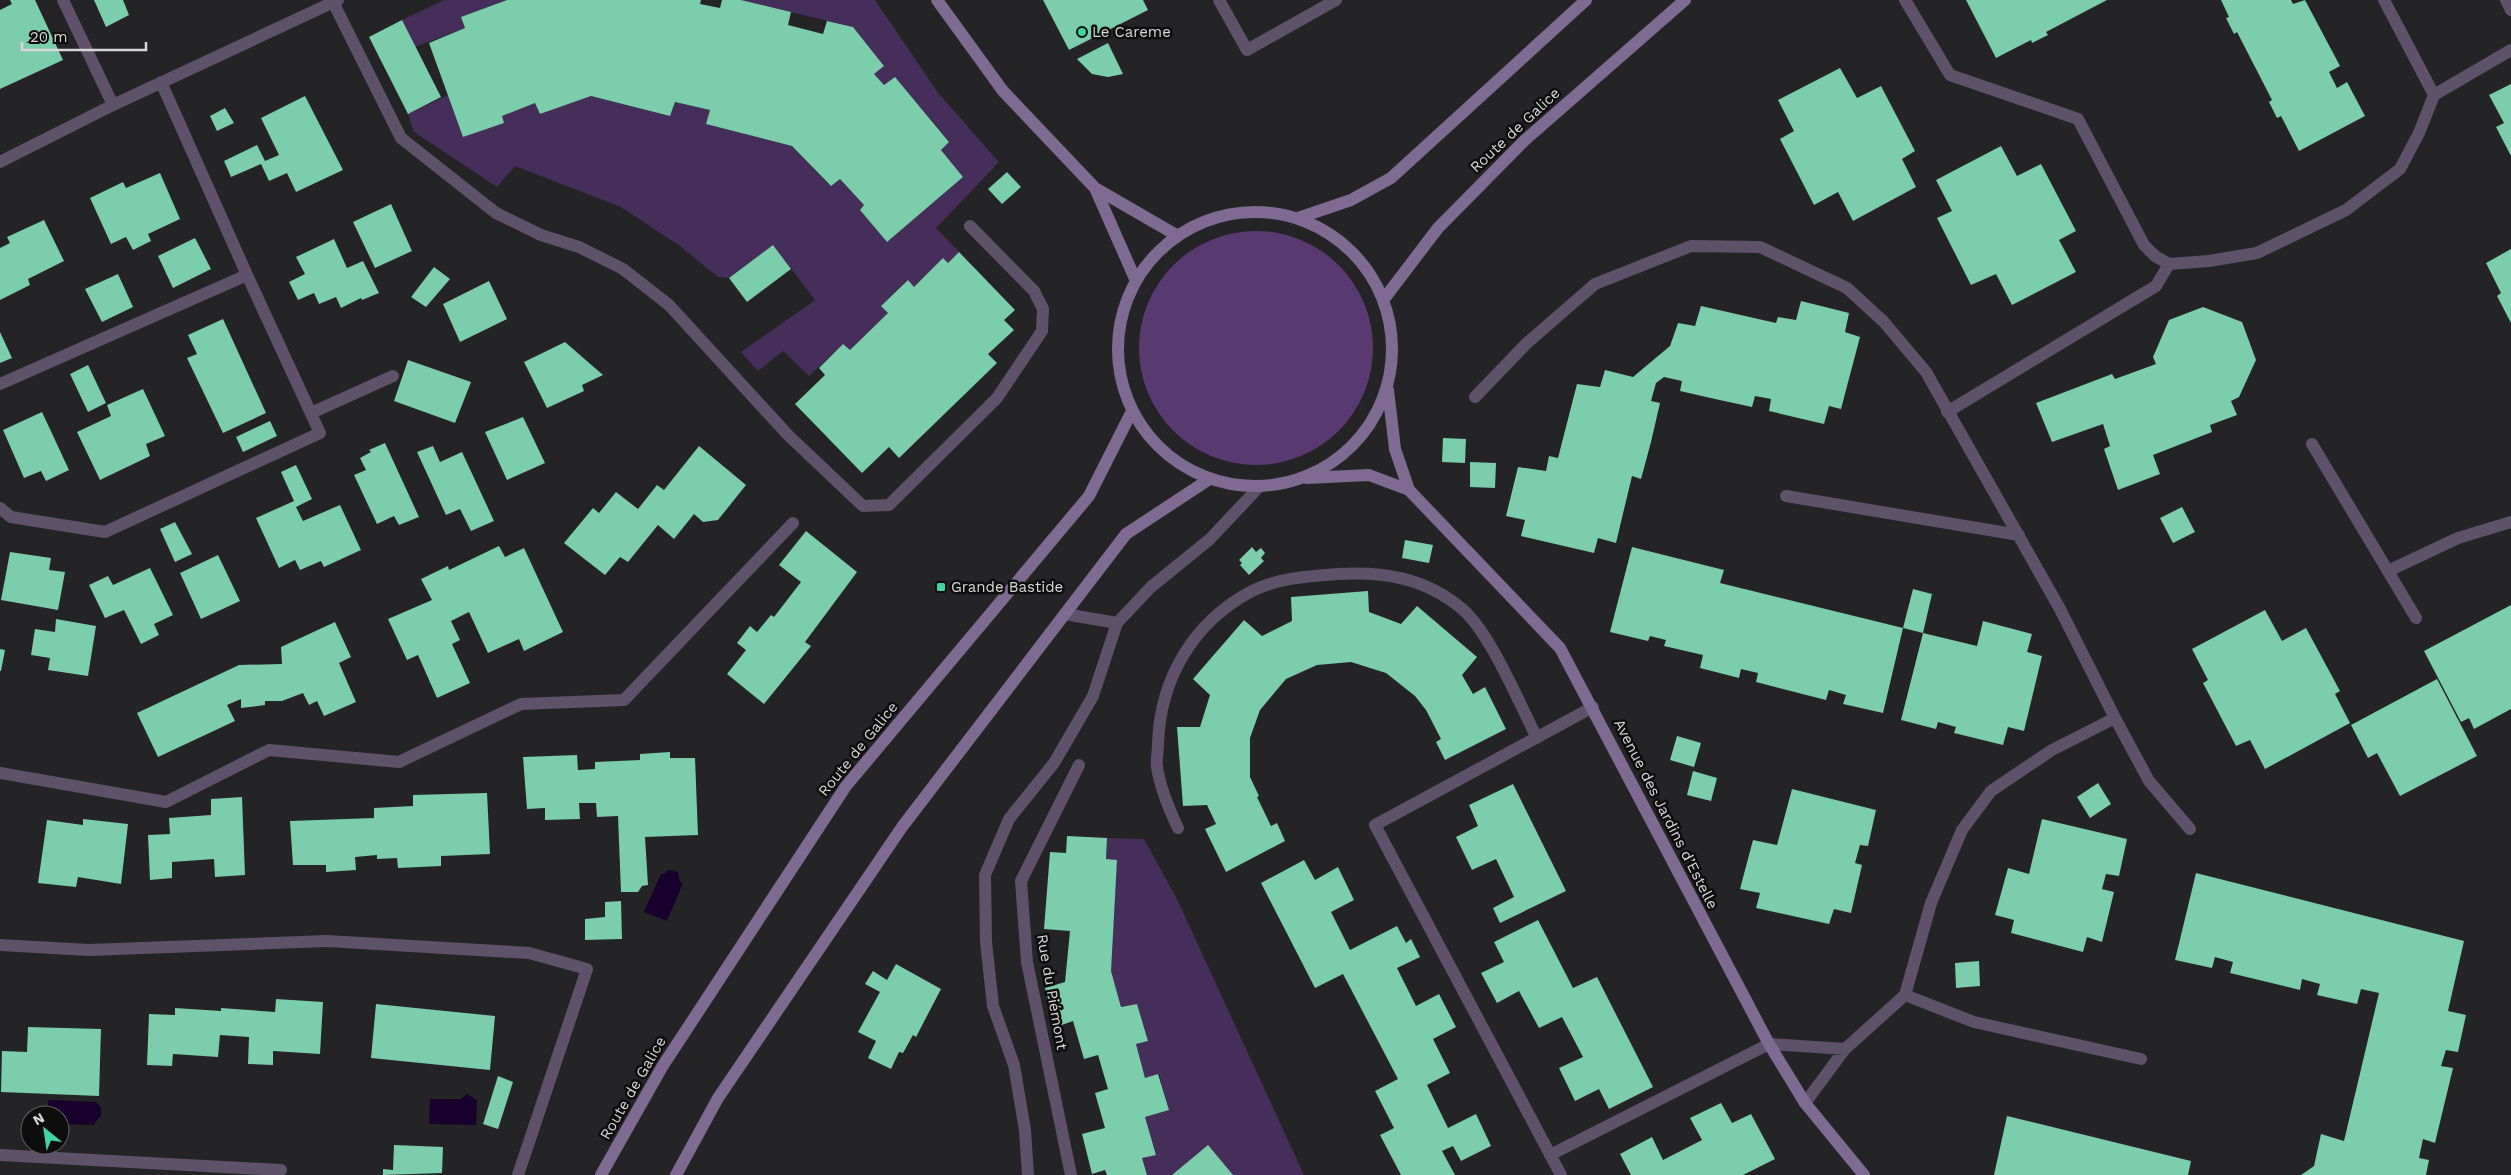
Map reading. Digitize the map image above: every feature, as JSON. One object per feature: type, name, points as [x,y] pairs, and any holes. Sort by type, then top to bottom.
[{"type":"main road","points":[[937,0],[1003,91],[1095,188],[1178,236]]},
{"type":"main road","points":[[1298,218],[1351,200],[1391,178],[1586,0]]},
{"type":"main road","name":"Route de Galice","points":[[1384,299],[1438,228],[1525,140],[1685,0]]},
{"type":"main road","points":[[1095,188],[1136,281]]},
{"type":"main road","points":[[1258,488],[1208,480],[1177,463],[1152,441],[1132,411],[1119,369],[1120,323],[1136,281],[1178,236],[1216,218],[1257,212],[1298,218],[1334,236],[1364,264],[1384,299],[1393,344],[1388,390],[1357,442],[1307,478]]},
{"type":"main road","name":"Avenue des Jardins d’Estelle","points":[[1388,390],[1395,449],[1409,490],[1560,648],[1769,1044],[1805,1103],[1864,1175]]},
{"type":"main road","name":"Route de Galice","points":[[601,1175],[662,1067],[846,786],[1089,496],[1132,411]]},
{"type":"main road","name":"Avenue des Jardins d’Estelle","points":[[1258,488],[1307,478],[1369,475],[1409,490]]},
{"type":"main road","points":[[676,1175],[718,1098],[902,827],[1126,534],[1208,480]]},
{"type":"street","points":[[63,0],[113,105]]},
{"type":"street","points":[[1219,0],[1247,50],[1336,0]]},
{"type":"street","points":[[1905,0],[1950,76],[2078,119],[2144,245],[2169,264],[2209,261],[2257,253],[2302,233],[2346,210],[2400,168],[2419,133],[2434,95],[2511,50]]},
{"type":"street","points":[[2384,0],[2434,95]]},
{"type":"street","points":[[2506,0],[2511,10]]},
{"type":"street","points":[[0,162],[113,105],[336,1],[400,138],[496,213],[540,235],[579,247],[623,269],[669,305],[788,435],[863,506],[889,505],[997,398],[1042,331],[1043,309],[1034,291],[970,226]]},
{"type":"street","points":[[0,508],[11,518],[105,532],[320,433],[161,82]]},
{"type":"street","points":[[1475,397],[1526,343],[1595,284],[1691,246],[1760,247],[1847,288],[1884,322],[1926,372],[1947,412],[2020,535],[2149,781],[2190,829]]},
{"type":"street","points":[[1947,412],[2156,286],[2169,264]]},
{"type":"street","points":[[0,384],[247,275]]},
{"type":"street","points":[[311,413],[393,376]]},
{"type":"street","points":[[2312,444],[2416,618]]},
{"type":"street","points":[[1028,1175],[1025,1130],[1014,1065],[993,1006],[986,942],[985,875],[1009,819],[1054,763],[1093,696],[1117,623],[1151,587],[1210,539],[1258,488]]},
{"type":"street","points":[[1786,496],[2020,535]]},
{"type":"street","points":[[2388,572],[2458,538],[2511,522]]},
{"type":"street","points":[[0,773],[166,802],[269,750],[399,762],[521,704],[624,700],[793,523]]},
{"type":"street","points":[[1178,828],[1168,807],[1157,766],[1159,716],[1171,675],[1192,642],[1220,612],[1253,590],[1300,576],[1360,572],[1400,576],[1435,589],[1463,609],[1486,638],[1537,738]]},
{"type":"street","points":[[1065,614],[1117,623]]},
{"type":"street","points":[[1561,1175],[1375,825],[1592,707]]},
{"type":"street","points":[[1805,1103],[1846,1049],[1905,995],[1931,903],[1962,830],[1991,791],[2052,750],[2115,718]]},
{"type":"street","name":"Rue du Piémont","points":[[1071,1175],[1028,962],[1021,881],[1079,765]]},
{"type":"street","points":[[0,945],[89,950],[327,940],[529,953],[587,969],[518,1175]]},
{"type":"street","points":[[1905,995],[1974,1022],[2141,1059]]},
{"type":"street","points":[[1550,1156],[1769,1044],[1846,1049]]},
{"type":"street","points":[[0,1155],[281,1170]]},
{"type":"shaded area","points":[[444,0],[507,0],[462,17],[465,28],[415,47],[402,20]]},
{"type":"shaded area","points":[[741,0],[875,0],[939,94],[999,162],[936,228],[959,252],[948,263],[943,258],[914,287],[907,280],[881,306],[888,313],[850,350],[843,344],[809,376],[783,351],[758,371],[741,352],[815,300],[773,245],[729,278],[718,277],[680,246],[621,207],[515,166],[497,187],[414,132],[408,114],[448,95],[463,136],[504,123],[502,116],[535,103],[540,114],[591,96],[670,116],[675,102],[710,110],[792,146],[830,186],[840,179],[864,205],[860,210],[887,242],[963,177],[941,150],[949,141],[895,77],[884,85],[874,74],[884,66],[853,27]]},
{"type":"shaded area","points":[[1256,231],[1279,233],[1301,240],[1321,251],[1339,265],[1353,283],[1364,303],[1371,325],[1373,348],[1371,371],[1364,393],[1353,413],[1339,431],[1321,445],[1301,456],[1279,463],[1256,465],[1233,463],[1211,456],[1191,445],[1173,431],[1159,413],[1148,393],[1141,371],[1139,348],[1141,325],[1148,303],[1159,283],[1173,265],[1191,251],[1211,240],[1233,233]]},
{"type":"shaded area","points":[[1107,838],[1144,839],[1177,899],[1304,1175],[1147,1175],[1142,1158],[1156,1154],[1145,1117],[1169,1110],[1159,1074],[1145,1078],[1136,1044],[1148,1041],[1137,1004],[1121,1007],[1111,971],[1110,953],[1117,860],[1106,859]]},
{"type":"shaded area","points":[[668,870],[678,872],[680,882],[683,883],[667,921],[644,912],[661,874]]},
{"type":"shaded area","points":[[467,1094],[477,1100],[476,1125],[429,1124],[430,1099],[461,1099]]},
{"type":"shaded area","points":[[48,1100],[96,1102],[101,1108],[101,1116],[95,1122],[95,1125],[70,1124],[70,1105],[48,1105]]},
{"type":"building","points":[[10,0],[35,0],[63,60],[0,89],[0,10],[12,4]]},
{"type":"building","points":[[94,0],[123,0],[129,15],[106,27]]},
{"type":"building","points":[[507,0],[701,0],[700,4],[720,8],[722,0],[741,0],[791,12],[788,25],[823,34],[827,21],[853,27],[884,66],[874,74],[884,85],[895,77],[949,142],[941,150],[963,177],[887,242],[860,210],[864,205],[840,179],[831,186],[792,146],[706,124],[710,110],[675,102],[670,116],[591,96],[540,114],[535,103],[502,116],[504,123],[463,137],[429,43],[465,28],[461,17]]},
{"type":"building","name":"Le Careme","points":[[1043,0],[1143,0],[1148,10],[1069,50]]},
{"type":"building","points":[[1966,0],[2107,0],[2046,32],[2048,35],[2032,43],[2031,40],[1996,58]]},
{"type":"building","points":[[2221,0],[2291,0],[2293,4],[2305,0],[2340,66],[2329,72],[2337,88],[2347,82],[2365,116],[2299,151],[2281,116],[2277,118],[2269,102],[2272,100],[2237,32],[2234,34],[2226,18],[2229,17]]},
{"type":"building","points":[[402,20],[441,97],[408,114],[369,37]]},
{"type":"building","points":[[1108,43],[1123,74],[1108,77],[1092,74],[1077,59]]},
{"type":"building","points":[[1840,68],[1857,98],[1881,86],[1915,151],[1902,159],[1916,187],[1853,221],[1838,192],[1814,205],[1780,139],[1794,131],[1778,100]]},
{"type":"building","points":[[2511,84],[2511,156],[2496,127],[2504,123],[2489,95]]},
{"type":"building","points":[[305,96],[343,170],[296,192],[287,173],[269,181],[261,164],[231,177],[224,161],[257,145],[265,161],[279,155],[261,118]]},
{"type":"building","points":[[225,108],[234,123],[217,131],[210,116]]},
{"type":"building","points":[[2001,146],[2017,176],[2041,164],[2076,231],[2059,240],[2076,272],[2012,305],[1996,274],[1971,285],[1937,218],[1952,211],[1936,180]]},
{"type":"building","points":[[1007,172],[1021,187],[1002,204],[988,189]]},
{"type":"building","points":[[160,173],[180,219],[148,234],[151,241],[133,250],[126,237],[111,244],[90,198],[123,182],[126,188]]},
{"type":"building","points":[[391,204],[412,251],[375,268],[353,222]]},
{"type":"building","points":[[44,220],[64,261],[28,279],[30,285],[0,300],[0,248],[10,243],[7,237]]},
{"type":"building","points":[[195,238],[211,269],[173,288],[158,256]]},
{"type":"building","points":[[334,239],[347,268],[363,261],[379,293],[362,300],[361,298],[341,308],[336,297],[319,304],[314,293],[298,300],[289,282],[305,274],[296,257]]},
{"type":"building","points":[[773,245],[791,269],[747,302],[729,278]]},
{"type":"building","points":[[2511,249],[2511,323],[2497,296],[2501,293],[2486,263]]},
{"type":"building","points":[[959,252],[1015,310],[1004,320],[1014,330],[988,354],[997,363],[899,458],[889,447],[862,473],[795,404],[825,375],[819,368],[843,344],[850,350],[888,313],[881,306],[908,280],[914,287],[943,258],[948,263]]},
{"type":"building","points":[[434,267],[450,279],[426,307],[411,297]]},
{"type":"building","points":[[118,274],[133,307],[102,322],[85,289]]},
{"type":"building","points":[[489,281],[507,319],[460,342],[443,304]]},
{"type":"building","points":[[1801,301],[1849,313],[1845,332],[1860,337],[1841,409],[1829,406],[1824,424],[1769,411],[1771,399],[1755,396],[1752,407],[1680,391],[1682,381],[1664,377],[1656,383],[1651,401],[1660,403],[1641,479],[1632,476],[1616,543],[1598,538],[1594,553],[1521,536],[1525,520],[1506,516],[1518,467],[1546,471],[1549,456],[1558,458],[1577,384],[1600,387],[1605,370],[1633,377],[1670,346],[1678,323],[1695,326],[1701,306],[1776,323],[1778,317],[1796,320]]},
{"type":"building","points":[[2203,307],[2242,322],[2256,360],[2239,397],[2231,401],[2237,415],[2210,425],[2212,432],[2153,455],[2160,474],[2118,490],[2104,449],[2110,446],[2103,424],[2052,442],[2036,403],[2112,374],[2115,379],[2156,364],[2153,357],[2169,320]]},
{"type":"building","points":[[223,319],[266,413],[223,433],[187,358],[197,354],[188,335]]},
{"type":"building","points":[[0,332],[12,358],[0,363]]},
{"type":"building","points":[[565,342],[603,375],[582,385],[584,391],[547,408],[524,362]]},
{"type":"building","points":[[408,360],[471,382],[455,423],[394,401]]},
{"type":"building","points":[[88,365],[106,403],[88,412],[70,374]]},
{"type":"building","points":[[143,389],[165,436],[146,444],[150,456],[100,480],[77,432],[111,416],[107,405]]},
{"type":"building","points":[[42,412],[69,470],[46,481],[41,471],[24,478],[3,430]]},
{"type":"building","points":[[523,417],[545,463],[507,480],[485,432]]},
{"type":"building","points":[[270,421],[277,436],[243,452],[236,437]]},
{"type":"building","points":[[1443,438],[1466,439],[1465,463],[1442,462]]},
{"type":"building","points":[[385,443],[419,517],[399,525],[394,516],[377,524],[354,475],[366,470],[360,458],[371,452],[369,450]]},
{"type":"building","points":[[433,446],[440,462],[462,452],[494,521],[471,531],[460,509],[446,515],[417,452]]},
{"type":"building","points":[[699,446],[746,485],[718,520],[703,522],[694,514],[674,539],[658,525],[628,562],[620,557],[605,575],[564,543],[593,508],[599,513],[616,492],[638,509],[657,485],[664,490]]},
{"type":"building","points":[[1470,462],[1496,463],[1495,488],[1470,487]]},
{"type":"building","points":[[296,465],[312,499],[296,507],[303,521],[340,505],[361,550],[324,567],[321,561],[300,570],[295,560],[279,568],[256,518],[294,501],[281,472]]},
{"type":"building","points":[[2182,507],[2195,532],[2173,543],[2160,518]]},
{"type":"building","points":[[175,522],[192,554],[175,562],[160,529]]},
{"type":"building","points":[[806,531],[857,572],[805,642],[811,646],[764,704],[727,674],[746,650],[737,643],[750,626],[757,632],[771,615],[774,617],[801,582],[779,565]]},
{"type":"building","points":[[1405,540],[1433,545],[1429,563],[1402,558]]},
{"type":"building","points":[[499,546],[505,557],[524,548],[563,632],[524,651],[519,639],[488,653],[469,612],[451,621],[460,640],[452,644],[470,683],[437,698],[418,655],[407,660],[388,619],[432,600],[421,579],[448,566],[449,570]]},
{"type":"building","points":[[1252,547],[1256,552],[1261,548],[1265,553],[1261,558],[1264,561],[1249,575],[1240,565],[1242,563],[1239,560]]},
{"type":"building","points":[[1632,547],[1724,570],[1720,583],[1903,628],[1883,713],[1843,704],[1846,695],[1829,690],[1826,700],[1756,682],[1758,673],[1741,669],[1739,678],[1700,668],[1703,655],[1664,646],[1666,640],[1650,636],[1648,641],[1610,632]]},
{"type":"building","points":[[10,552],[51,558],[49,570],[65,572],[58,610],[1,600]]},
{"type":"building","points":[[218,555],[240,601],[201,619],[180,573]]},
{"type":"building","points":[[150,568],[173,615],[154,624],[159,635],[141,644],[124,610],[105,618],[89,585],[108,576],[113,585]]},
{"type":"building","points":[[1913,589],[1932,594],[1923,633],[1903,628]]},
{"type":"building","points":[[1368,591],[1369,612],[1401,624],[1417,606],[1477,657],[1462,675],[1473,694],[1485,687],[1506,729],[1445,760],[1436,742],[1441,739],[1426,710],[1415,696],[1386,673],[1351,662],[1317,665],[1286,679],[1260,710],[1250,738],[1250,777],[1271,826],[1277,823],[1285,841],[1226,872],[1205,829],[1216,824],[1207,805],[1183,806],[1177,727],[1200,727],[1210,695],[1193,679],[1244,620],[1262,636],[1292,621],[1291,597]]},
{"type":"building","points":[[2511,605],[2511,709],[2474,729],[2469,718],[2461,722],[2424,651]]},
{"type":"building","points":[[2265,610],[2282,641],[2306,628],[2340,691],[2335,694],[2350,723],[2265,769],[2250,740],[2236,746],[2203,683],[2208,680],[2192,649]]},
{"type":"building","points":[[56,619],[96,626],[88,676],[48,670],[50,658],[31,655],[35,629],[55,632]]},
{"type":"building","points":[[1983,621],[2032,634],[2027,652],[2042,656],[2024,731],[2008,727],[2003,745],[1954,733],[1956,727],[1938,722],[1936,729],[1901,720],[1923,633],[1977,646]]},
{"type":"building","points":[[335,622],[351,657],[339,663],[356,702],[324,716],[317,701],[309,705],[303,693],[282,701],[265,701],[265,705],[241,708],[241,699],[227,705],[235,721],[158,757],[137,713],[239,665],[282,664],[281,647]]},
{"type":"building","points":[[0,649],[5,650],[1,671],[0,671]]},
{"type":"building","points":[[2437,679],[2477,756],[2400,796],[2377,753],[2368,758],[2351,725]]},
{"type":"building","points":[[1677,736],[1701,743],[1694,767],[1670,760]]},
{"type":"building","points":[[670,752],[670,758],[695,758],[698,835],[645,837],[648,885],[642,886],[638,892],[621,892],[618,816],[597,817],[596,803],[579,803],[580,819],[545,820],[545,808],[527,809],[523,757],[577,755],[578,770],[595,769],[595,762],[640,760],[640,754]]},
{"type":"building","points":[[1693,771],[1717,778],[1711,801],[1687,795]]},
{"type":"building","points":[[2098,783],[2111,804],[2090,818],[2077,797]]},
{"type":"building","points":[[1513,784],[1566,891],[1500,923],[1493,908],[1514,897],[1496,859],[1472,870],[1456,837],[1478,826],[1469,805]]},
{"type":"building","points":[[1792,789],[1876,810],[1868,846],[1860,845],[1855,863],[1862,865],[1851,913],[1834,909],[1829,924],[1756,908],[1760,893],[1740,889],[1753,840],[1777,845]]},
{"type":"building","points":[[487,793],[490,854],[441,856],[441,866],[398,868],[397,858],[377,859],[377,855],[355,857],[356,870],[326,872],[326,865],[293,865],[290,821],[374,818],[374,808],[413,806],[413,795]]},
{"type":"building","points":[[242,797],[245,875],[215,877],[214,859],[172,862],[172,878],[150,880],[148,835],[170,834],[169,818],[211,815],[211,799]]},
{"type":"building","points":[[83,819],[128,824],[121,884],[78,877],[76,887],[38,883],[47,820],[83,825]]},
{"type":"building","points":[[2042,819],[2127,839],[2119,876],[2106,874],[2102,889],[2114,892],[2102,942],[2087,937],[2083,952],[2011,933],[2014,920],[1995,915],[2008,868],[2029,874]]},
{"type":"building","points":[[1067,836],[1107,838],[1106,859],[1117,860],[1111,971],[1121,1007],[1137,1004],[1148,1041],[1136,1044],[1145,1078],[1158,1074],[1169,1110],[1145,1117],[1156,1155],[1142,1158],[1147,1175],[1107,1175],[1105,1170],[1092,1174],[1082,1134],[1105,1128],[1095,1093],[1108,1089],[1098,1055],[1084,1059],[1073,1021],[1056,1027],[1045,988],[1065,982],[1070,931],[1044,929],[1050,852],[1066,853]]},
{"type":"building","points":[[1304,860],[1315,880],[1338,867],[1354,900],[1331,912],[1350,950],[1397,926],[1406,943],[1411,939],[1420,957],[1397,968],[1416,1006],[1439,994],[1456,1027],[1433,1039],[1450,1073],[1427,1085],[1448,1128],[1476,1114],[1491,1146],[1461,1161],[1453,1146],[1442,1151],[1455,1175],[1401,1175],[1380,1135],[1394,1128],[1375,1091],[1398,1079],[1343,974],[1315,988],[1261,883]]},
{"type":"building","points":[[2196,873],[2464,941],[2448,1011],[2466,1015],[2458,1052],[2446,1050],[2441,1066],[2453,1068],[2435,1143],[2423,1139],[2419,1158],[2429,1160],[2426,1175],[2301,1175],[2314,1166],[2321,1134],[2344,1141],[2379,993],[2361,989],[2357,1004],[2317,995],[2320,984],[2302,979],[2300,990],[2230,973],[2233,962],[2215,957],[2212,968],[2175,960]]},
{"type":"building","points":[[621,901],[622,939],[585,940],[585,919],[605,917],[605,902]]},
{"type":"building","points":[[1538,920],[1573,988],[1597,977],[1653,1087],[1609,1109],[1599,1089],[1575,1101],[1559,1068],[1583,1057],[1562,1017],[1539,1028],[1519,991],[1497,1003],[1481,973],[1504,962],[1494,942]]},
{"type":"building","points":[[1979,961],[1980,986],[1956,988],[1955,963]]},
{"type":"building","points":[[896,964],[941,989],[916,1037],[913,1035],[903,1053],[899,1052],[891,1069],[868,1058],[876,1041],[858,1032],[880,992],[865,984],[873,971],[887,980]]},
{"type":"building","points":[[276,999],[323,1002],[320,1054],[273,1051],[273,1065],[248,1064],[249,1037],[220,1035],[218,1057],[173,1054],[172,1066],[147,1065],[149,1014],[175,1015],[175,1008],[221,1011],[221,1008],[275,1012]]},
{"type":"building","points":[[376,1004],[495,1016],[490,1070],[371,1058]]},
{"type":"building","points":[[28,1027],[101,1029],[99,1096],[1,1092],[2,1051],[27,1052]]},
{"type":"building","points":[[498,1076],[513,1082],[498,1129],[483,1124]]},
{"type":"building","points":[[1721,1103],[1732,1123],[1751,1114],[1775,1159],[1743,1175],[1631,1175],[1620,1154],[1652,1137],[1663,1160],[1702,1140],[1690,1118]]},
{"type":"building","points":[[2007,1116],[2191,1161],[2188,1175],[1994,1175]]},
{"type":"building","points":[[394,1145],[443,1147],[442,1173],[383,1175],[383,1169],[393,1170]]},
{"type":"building","points":[[1208,1145],[1233,1175],[1172,1175]]},
{"type":"place","name":"Le Careme","points":[[1082,32]]},
{"type":"place","name":"Grande Bastide","points":[[941,587]]}]
